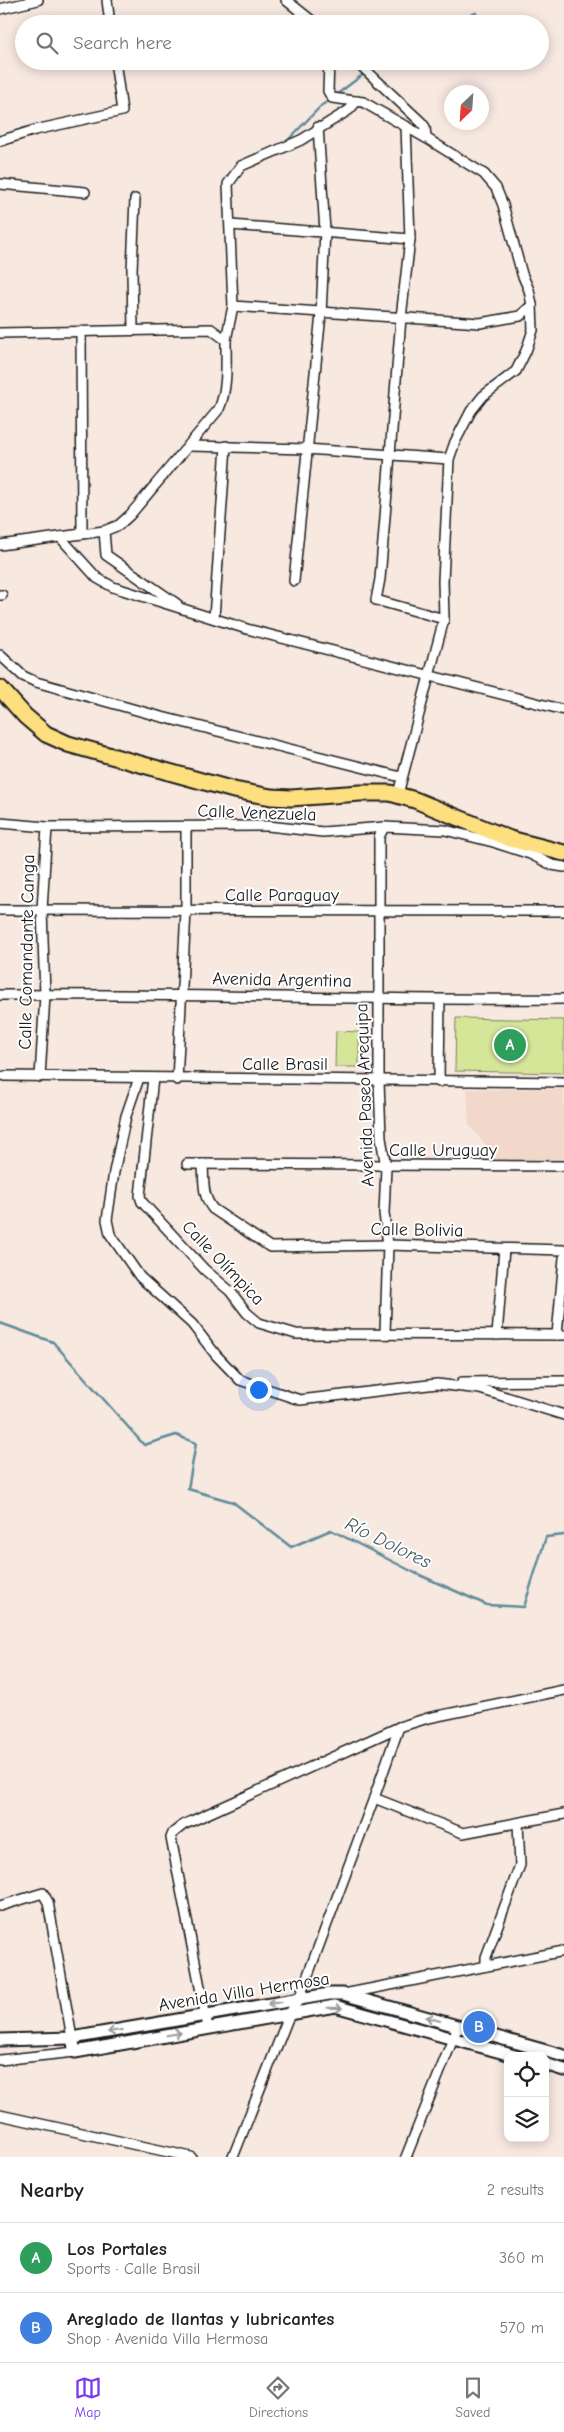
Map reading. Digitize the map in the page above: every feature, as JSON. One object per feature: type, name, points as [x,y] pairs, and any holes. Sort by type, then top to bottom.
[{"type":"main road","points":[[0,688],[34,724],[54,738],[122,759],[234,790],[278,798],[368,792],[398,794],[510,839],[564,853]]},
{"type":"street","points":[[0,9],[38,0]]},
{"type":"street","points":[[107,0],[109,15]]},
{"type":"street","points":[[286,0],[305,15]]},
{"type":"street","points":[[0,141],[35,130],[122,111],[116,70]]},
{"type":"street","points":[[329,70],[328,91],[332,98],[363,102],[484,174],[496,188],[503,205],[532,305],[534,330],[520,364],[516,370],[483,396],[477,404],[460,431],[449,459],[443,581],[444,619],[398,794]]},
{"type":"street","points":[[366,70],[421,122],[425,127],[426,138]]},
{"type":"street","points":[[0,545],[104,531],[119,525],[190,446],[219,410],[223,400],[226,340],[233,306],[228,184],[240,166],[300,140],[318,127],[336,118],[357,102]]},
{"type":"street","points":[[406,126],[410,239],[401,318],[381,570],[376,600],[444,619]]},
{"type":"street","points":[[294,581],[321,314],[325,232],[318,127]]},
{"type":"street","points":[[0,184],[85,192]]},
{"type":"street","points":[[133,329],[132,270],[136,199]]},
{"type":"street","points":[[231,225],[410,239]]},
{"type":"street","points":[[233,306],[321,314],[480,323],[520,316],[532,305]]},
{"type":"street","points":[[0,333],[210,329],[226,340]]},
{"type":"street","points":[[81,331],[82,534]]},
{"type":"street","points":[[190,446],[306,449],[449,459]]},
{"type":"street","points":[[214,618],[226,446]]},
{"type":"street","points":[[104,531],[106,555],[187,611]]},
{"type":"street","points":[[60,537],[97,578],[113,587],[187,611],[289,640],[564,710]]},
{"type":"street","points":[[0,655],[23,676],[36,682],[158,716],[401,777]]},
{"type":"street","name":"Calle Venezuela","points":[[0,823],[47,827],[268,826],[323,832],[384,826],[445,830],[493,842],[510,839]]},
{"type":"street","points":[[177,1080],[186,911],[186,826]]},
{"type":"street","name":"Avenida Paseo Arequipa","points":[[384,826],[379,837],[378,1081],[381,1138],[386,1167],[384,1213],[388,1245],[385,1333]]},
{"type":"street","name":"Calle Comandante Canga","points":[[40,1077],[45,994],[42,910],[47,827]]},
{"type":"street","points":[[493,842],[530,854],[552,865],[564,867]]},
{"type":"street","name":"Calle Paraguay","points":[[0,910],[564,911]]},
{"type":"street","name":"Avenida Argentina","points":[[0,995],[181,994],[440,1000],[564,999]]},
{"type":"street","points":[[439,1082],[440,1000]]},
{"type":"street","name":"Calle Brasil","points":[[5,1076],[177,1080],[564,1082]]},
{"type":"street","points":[[139,1078],[126,1116],[114,1172],[107,1220],[110,1234],[140,1277],[192,1324],[216,1355],[240,1380],[300,1400],[437,1384],[492,1380],[564,1381]]},
{"type":"street","name":"Calle Olímpica","points":[[153,1078],[140,1196],[146,1209],[173,1234],[205,1270],[230,1291],[247,1313],[259,1323],[296,1334],[560,1335]]},
{"type":"street","name":"Calle Uruguay","points":[[187,1164],[386,1167],[564,1166]]},
{"type":"street","name":"Calle Bolivia","points":[[203,1164],[204,1193],[213,1209],[270,1246],[388,1245],[564,1250]]},
{"type":"street","points":[[497,1335],[504,1248]]},
{"type":"street","points":[[560,1335],[564,1258]]},
{"type":"street","points":[[437,1384],[480,1389],[564,1416]]},
{"type":"street","points":[[208,2028],[171,1838],[172,1833],[183,1825],[399,1727],[428,1718],[564,1690]]},
{"type":"street","points":[[233,2157],[290,2013],[299,1999],[399,1727]]},
{"type":"street","points":[[374,1798],[462,1833],[564,1814]]},
{"type":"street","points":[[486,1966],[486,1957],[520,1865],[518,1823]]},
{"type":"street","points":[[0,1906],[43,1893],[48,1902],[75,2052],[0,2060]]},
{"type":"street","points":[[343,1994],[564,1951]]},
{"type":"street","name":"Avenida Villa Hermosa","points":[[0,2040],[72,2038],[299,1999],[343,1994],[564,2056]]},
{"type":"street","name":"Avenida Villa Hermosa","points":[[75,2052],[335,2006],[504,2053]]},
{"type":"street","points":[[406,2157],[458,2026]]},
{"type":"street","points":[[549,2065],[564,2070]]},
{"type":"street","points":[[0,2115],[191,2157]]},
{"type":"shaded area","points":[[467,1089],[564,1089],[564,1161],[498,1160],[469,1125]]},
{"type":"green space","points":[[456,1018],[564,1020],[564,1073],[455,1071]]},
{"type":"green space","points":[[336,1031],[359,1032],[359,1067],[335,1067]]},
{"type":"waterway","points":[[470,15],[476,13]]},
{"type":"waterway","points":[[336,95],[365,73]]},
{"type":"waterway","points":[[289,139],[322,105],[332,99]]},
{"type":"waterway","name":"Río Dolores","points":[[0,1323],[53,1342],[144,1445],[176,1435],[196,1443],[188,1489],[233,1502],[291,1547],[331,1530],[415,1573],[487,1605],[524,1607],[546,1537],[564,1535]]},
{"type":"place","name":"Los Portales","points":[[510,1045]]},
{"type":"place","name":"Areglado de llantas y lubricantes","points":[[479,2027]]}]
